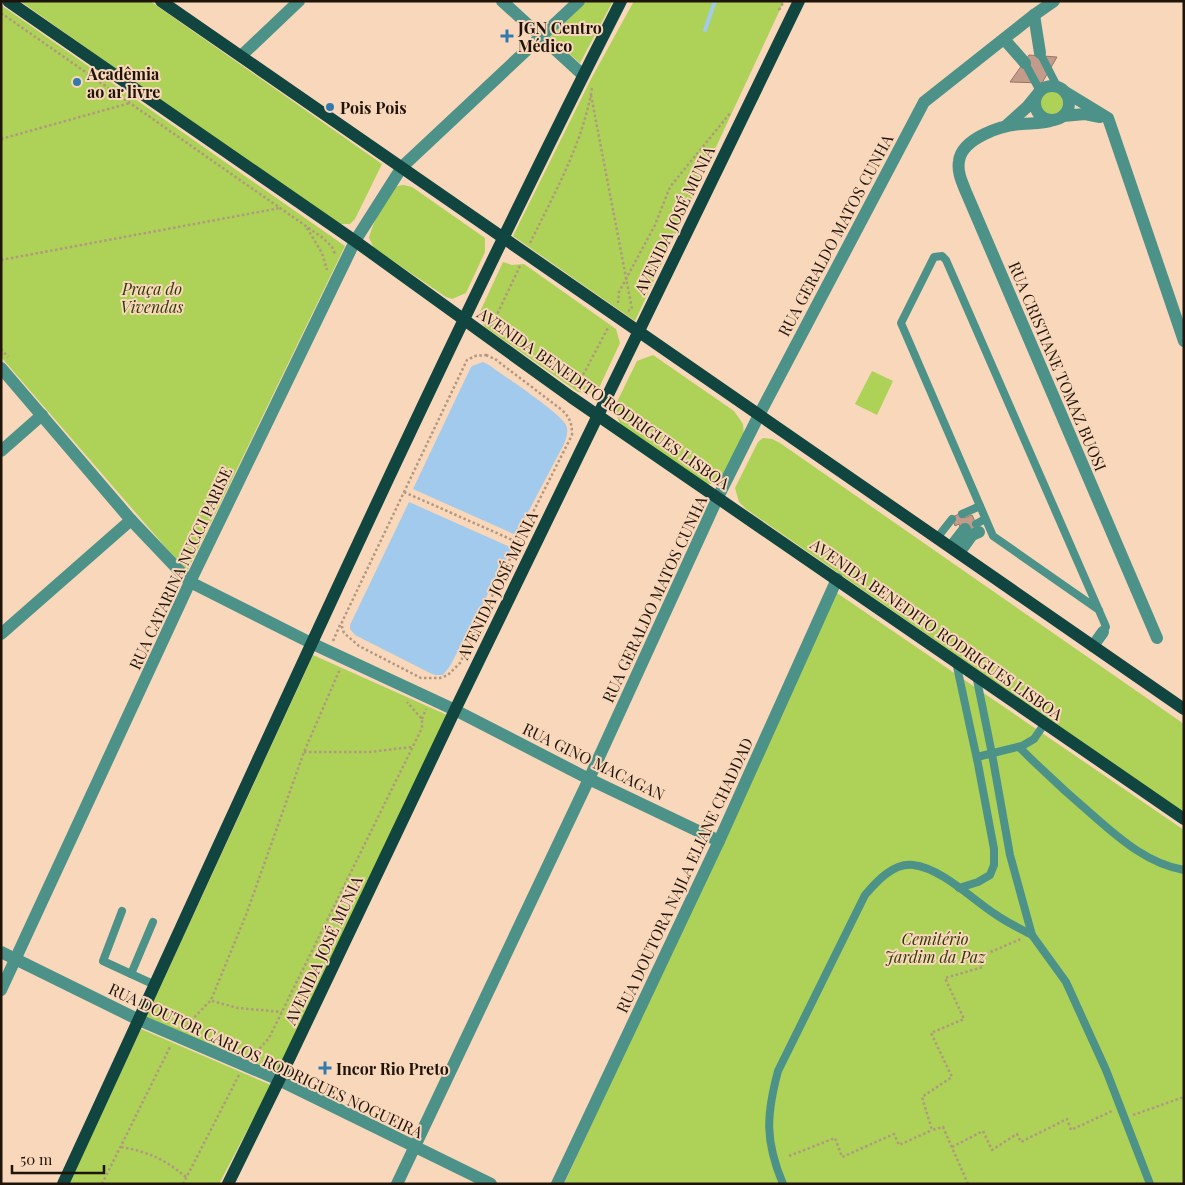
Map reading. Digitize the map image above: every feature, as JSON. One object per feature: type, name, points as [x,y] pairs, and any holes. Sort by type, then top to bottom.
[{"type":"main road","name":"AVENIDA BENEDITO RODRIGUES LISBOA","points":[[8,1],[355,241],[571,397],[1184,819]]},
{"type":"main road","points":[[162,1],[504,238],[616,311],[638,331],[1184,709]]},
{"type":"main road","points":[[63,1184],[311,643],[504,238],[588,79],[621,1]]},
{"type":"main road","name":"AVENIDA JOSÉ MUNIA","points":[[228,1184],[455,710],[799,1]]},
{"type":"street","points":[[241,56],[299,1]]},
{"type":"street","points":[[502,1],[588,79]]},
{"type":"street","name":"RUA CATARINA NUCCI PARISE","points":[[1,990],[190,582],[355,241],[402,167],[579,1]]},
{"type":"street","name":"RUA GERALDO MATOS CUNHA","points":[[397,1184],[590,779],[718,497],[759,414],[924,102],[1054,1]]},
{"type":"street","points":[[1004,39],[1022,59],[1026,55],[1039,51],[1034,15]]},
{"type":"street","points":[[1062,89],[1070,105],[1058,118],[1046,119],[1036,110],[1035,103],[1038,93],[1045,87],[1062,89],[1108,118],[1184,341]]},
{"type":"street","name":"RUA CRISTIANE TOMAZ BUOSI","points":[[1005,127],[1017,117],[1038,93]]},
{"type":"street","name":"RUA CRISTIANE TOMAZ BUOSI","points":[[1108,118],[1085,114],[1058,118],[1044,123],[1005,127],[977,138],[964,149],[959,161],[959,173],[1157,638]]},
{"type":"street","name":"RUA GINO MACAGAN","points":[[1,368],[131,520],[190,582],[311,643],[455,710],[590,779],[719,841]]},
{"type":"street","points":[[1,451],[42,415]]},
{"type":"street","points":[[1,634],[131,520]]},
{"type":"street","points":[[955,550],[979,526]]},
{"type":"street","name":"RUA DOUTORA NAJLA ELIANE CHADDAD","points":[[557,1184],[719,841],[837,579]]},
{"type":"street","points":[[1093,646],[1103,632]]},
{"type":"street","name":"RUA DOUTOR CARLOS RODRIGUES NOGUEIRA","points":[[1,952],[138,1020],[279,1080],[491,1184]]},
{"type":"lane","points":[[1039,51],[1062,89]]},
{"type":"lane","points":[[1022,59],[1038,93]]},
{"type":"lane","points":[[1099,610],[979,526],[980,506],[901,323],[932,259],[937,256],[942,256],[946,260],[1099,610],[1106,627],[1103,632]]},
{"type":"lane","points":[[962,514],[980,506]]},
{"type":"lane","points":[[937,538],[952,518]]},
{"type":"lane","points":[[1078,595],[1086,593],[1088,586]]},
{"type":"lane","points":[[956,661],[977,757],[994,849],[994,865],[990,875],[978,882],[959,888]]},
{"type":"lane","points":[[976,675],[1010,855],[1032,935],[1066,982],[1106,1070],[1150,1184]]},
{"type":"lane","points":[[977,757],[1019,747],[1034,739],[1045,723]]},
{"type":"lane","points":[[1019,747],[1059,787],[1126,843],[1156,861],[1184,870]]},
{"type":"lane","points":[[783,1184],[771,1150],[769,1124],[770,1101],[778,1071],[866,895],[879,879],[896,869],[912,865],[933,872],[996,915],[1032,935]]},
{"type":"lane","points":[[122,911],[103,961],[154,985]]},
{"type":"lane","points":[[131,974],[154,922]]},
{"type":"path","points":[[780,10],[784,1]]},
{"type":"path","points":[[1,13],[328,242],[334,251],[335,259]]},
{"type":"path","points":[[588,79],[632,309],[629,311],[616,311]]},
{"type":"path","points":[[487,336],[565,171],[591,94]]},
{"type":"path","points":[[1,139],[130,103]]},
{"type":"path","points":[[569,417],[572,404],[571,397],[616,311],[619,292],[655,225],[670,187],[707,144],[735,105]]},
{"type":"path","points":[[1,260],[280,208]]},
{"type":"path","points":[[306,226],[322,253],[327,274],[331,267]]},
{"type":"path","points":[[610,301],[616,311]]},
{"type":"path","points":[[1,349],[14,364]]},
{"type":"path","points":[[486,355],[495,358],[569,417],[572,425],[572,435],[568,445],[518,542],[460,663],[448,675],[440,678],[421,678],[359,646],[344,633],[342,628],[342,622],[404,492],[464,365],[470,357],[486,355]]},
{"type":"path","points":[[404,492],[518,542]]},
{"type":"path","points":[[176,553],[186,555],[193,548]]},
{"type":"path","points":[[192,1033],[184,1029],[212,1000],[246,915],[304,752],[341,666]]},
{"type":"path","points":[[183,1184],[239,1074],[269,1038],[422,728],[422,718],[406,701]]},
{"type":"path","points":[[304,752],[369,752],[412,747]]},
{"type":"path","points":[[932,1130],[922,1097],[952,1077],[931,1033],[964,1019],[945,978],[983,967],[981,956],[1032,935]]},
{"type":"path","points":[[212,1000],[238,1008],[282,1012]]},
{"type":"path","points":[[102,1184],[171,1044]]},
{"type":"path","points":[[1124,1118],[1184,1097]]},
{"type":"path","points":[[952,1147],[983,1131],[992,1150],[1017,1134],[1021,1142],[1067,1119],[1071,1130],[1112,1111]]},
{"type":"path","points":[[789,1156],[835,1138],[842,1157],[894,1134],[899,1145],[943,1127],[968,1184]]},
{"type":"path","points":[[120,1147],[139,1150],[166,1161],[186,1177]]},
{"type":"green space","points":[[20,1],[150,1],[382,164],[355,219],[350,224],[336,224]]},
{"type":"green space","points":[[587,1],[613,1],[580,63],[550,37]]},
{"type":"green space","points":[[634,1],[784,1],[635,321],[513,236],[591,79]]},
{"type":"green space","name":"Praça do Vivendas","points":[[1,5],[345,246],[187,572],[1,357]]},
{"type":"green space","points":[[1051,91],[1060,94],[1063,103],[1060,112],[1051,115],[1042,112],[1039,103],[1042,94]]},
{"type":"green space","points":[[404,185],[412,187],[485,238],[485,252],[466,293],[452,299],[446,297],[374,248],[369,238],[382,205],[392,189]]},
{"type":"green space","points":[[503,262],[512,265],[524,264],[616,329],[620,343],[598,390],[593,394],[578,392],[485,327],[478,316]]},
{"type":"green space","points":[[653,355],[734,411],[743,424],[744,435],[723,479],[718,482],[712,484],[704,483],[620,424],[614,408],[637,361]]},
{"type":"green space","points":[[872,371],[893,381],[877,415],[855,404]]},
{"type":"green space","points":[[763,438],[772,439],[780,443],[1184,724],[1184,813],[746,509],[739,502],[735,488],[758,442]]},
{"type":"green space","name":"Cemitério Jardim da Paz","points":[[837,593],[1184,830],[1184,1184],[564,1184]]},
{"type":"green space","points":[[313,655],[447,715],[276,1074],[146,1018]]},
{"type":"green space","points":[[141,1029],[271,1085],[219,1184],[69,1184]]},
{"type":"water","points":[[483,362],[554,412],[562,419],[567,428],[564,444],[516,535],[413,489],[470,369],[472,366]]},
{"type":"water","points":[[409,502],[512,548],[450,666],[443,675],[430,673],[355,635],[350,629],[350,625]]},
{"type":"building","points":[[1029,55],[1057,57],[1042,83],[1010,82]]},
{"type":"building","points":[[962,513],[964,518],[972,515],[979,530],[961,530],[959,524],[955,526],[952,517]]},
{"type":"waterway","points":[[705,30],[715,1]]},
{"type":"place","name":"JGN Centro Médico","points":[[507,36]]},
{"type":"place","name":"Acadêmia ao ar livre","points":[[77,82]]},
{"type":"place","name":"Pois Pois","points":[[330,107]]},
{"type":"place","name":"Incor Rio Preto","points":[[325,1068]]}]
